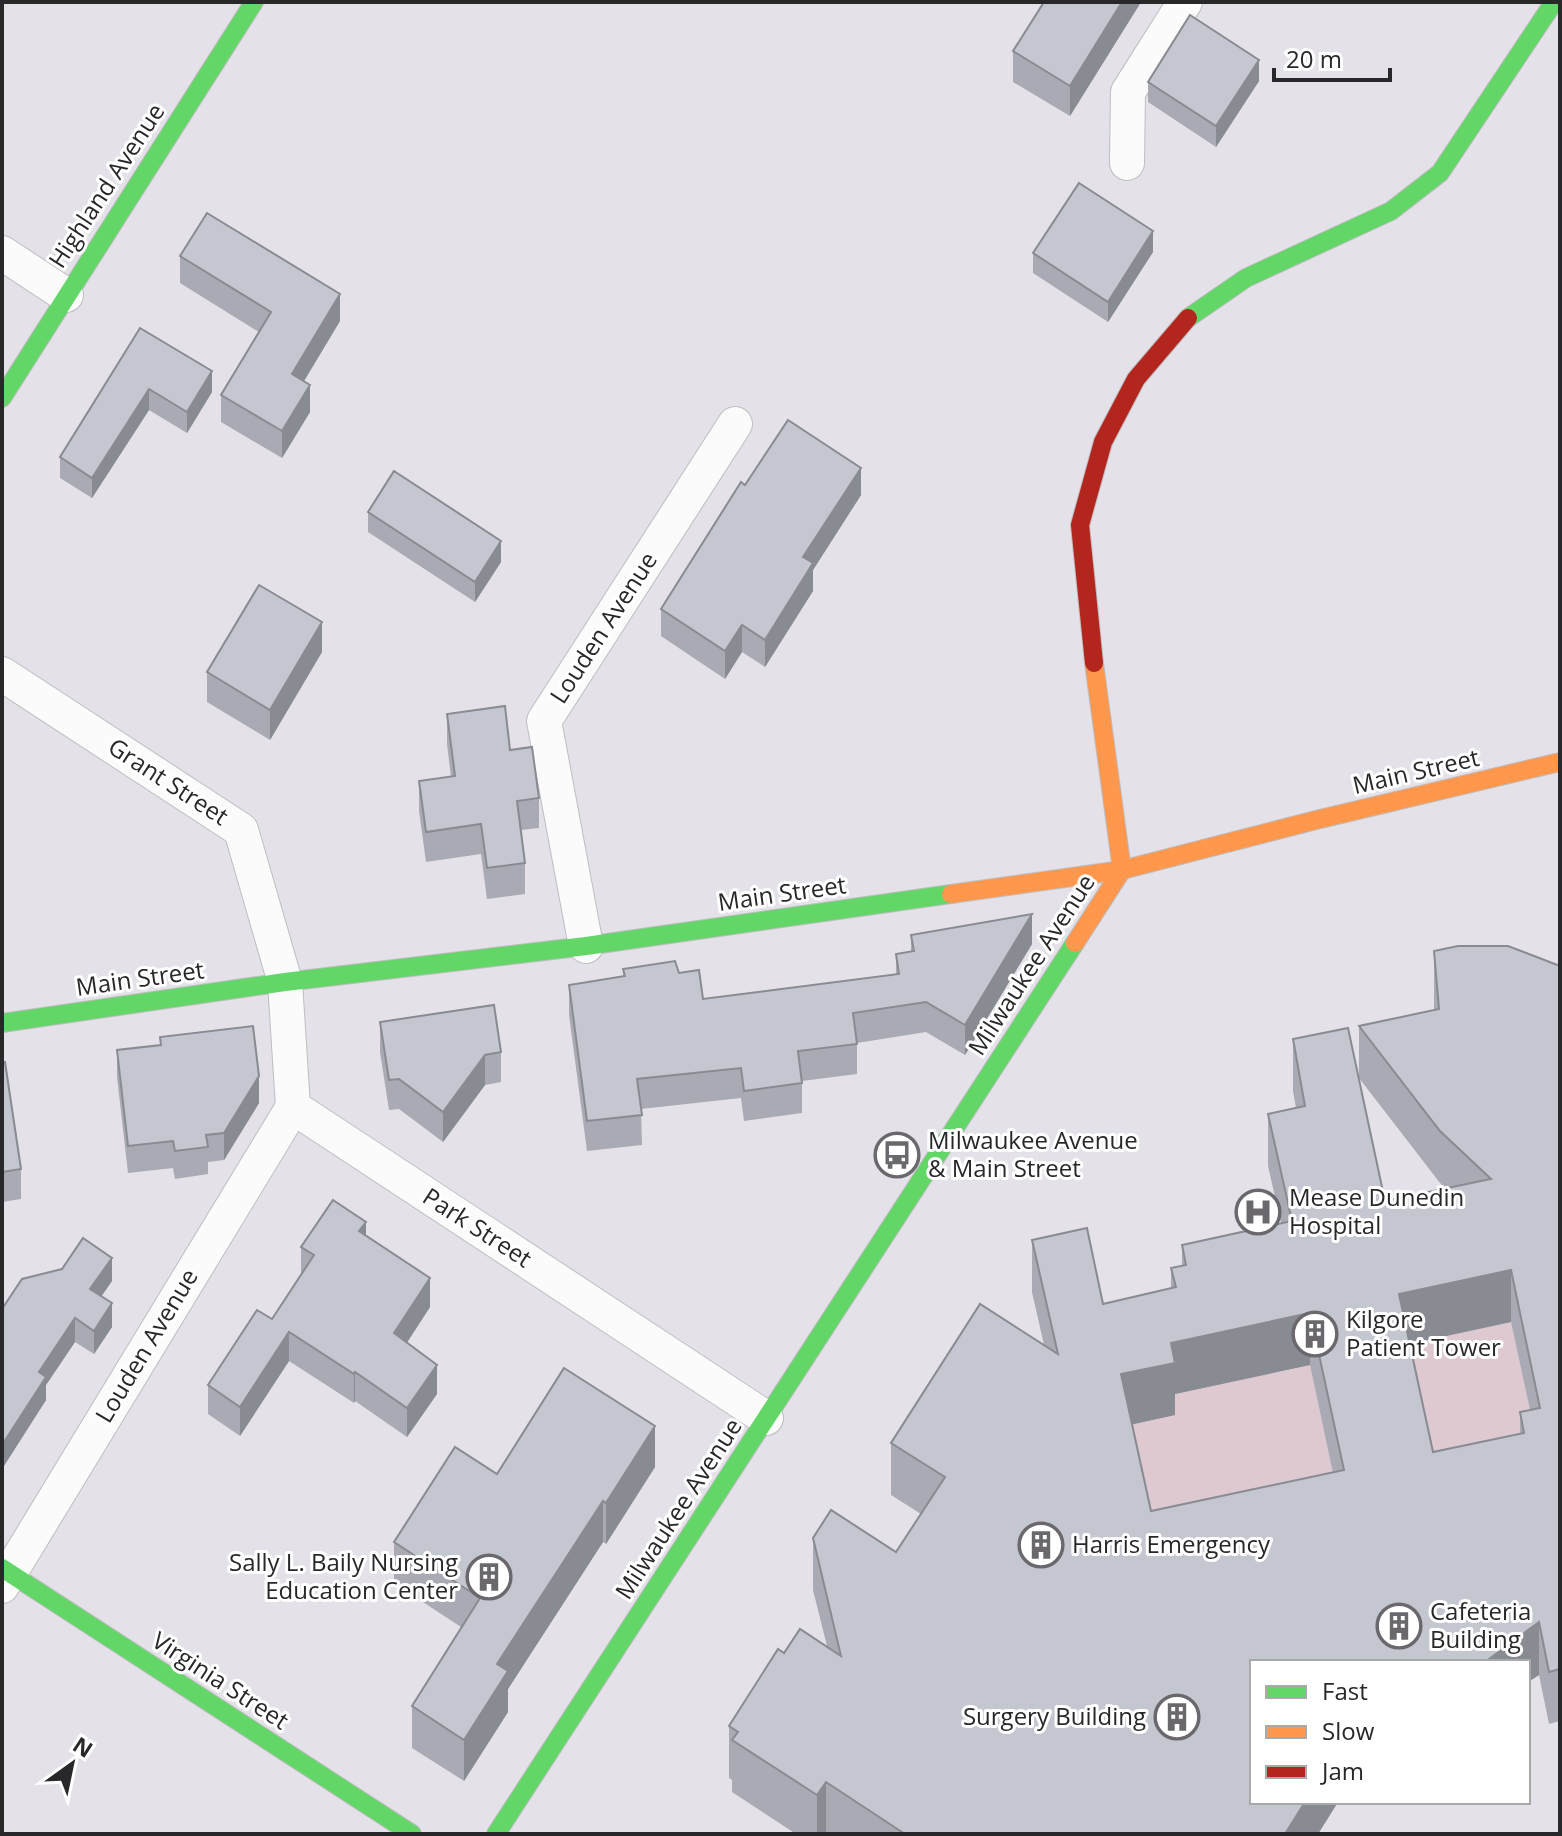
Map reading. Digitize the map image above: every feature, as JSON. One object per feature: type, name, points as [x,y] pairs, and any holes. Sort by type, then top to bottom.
[{"type":"street","name":"Highland Avenue","points":[[2,398],[254,2]]},
{"type":"street","points":[[1127,163],[1128,92],[1185,2]]},
{"type":"street","name":"Milwaukee Avenue","points":[[496,1834],[1122,870],[1088,616],[1080,525],[1103,442],[1136,379],[1193,313],[1246,278],[1391,211],[1440,173],[1554,2]]},
{"type":"street","points":[[2,253],[66,295]]},
{"type":"street","name":"Louden Avenue","points":[[586,946],[544,721],[735,424]]},
{"type":"street","name":"Grant Street","points":[[2,674],[241,830],[285,982]]},
{"type":"street","name":"Main Street","points":[[2,1023],[285,982],[586,946],[1122,870],[1560,762]]},
{"type":"street","points":[[285,982],[293,1107]]},
{"type":"street","name":"Louden Avenue","points":[[5,1576],[293,1107]]},
{"type":"street","name":"Park Street","points":[[293,1107],[766,1418]]},
{"type":"street","name":"Virginia Street","points":[[5,1576],[412,1834]]},
{"type":"shaded area","points":[[1511,1322],[1533,1424],[1433,1505],[1399,1346]]},
{"type":"shaded area","points":[[1310,1365],[1334,1475],[1151,1563],[1121,1427],[1175,1415],[1171,1395]]},
{"type":"building","points":[[1044,2],[1122,2],[1070,86],[1013,51]]},
{"type":"building","points":[[1190,15],[1259,60],[1216,126],[1148,82]]},
{"type":"building","points":[[1079,183],[1153,231],[1108,302],[1033,253]]},
{"type":"building","points":[[207,213],[340,294],[292,374],[310,385],[282,431],[221,395],[271,312],[180,256]]},
{"type":"building","points":[[140,328],[212,371],[187,412],[149,389],[92,478],[60,457]]},
{"type":"building","points":[[788,420],[861,468],[803,557],[813,563],[765,640],[742,625],[725,651],[661,609],[741,482],[745,485]]},
{"type":"building","points":[[394,471],[501,541],[475,582],[368,512]]},
{"type":"building","points":[[259,585],[322,622],[270,710],[207,672]]},
{"type":"building","points":[[505,706],[510,750],[532,747],[539,798],[517,801],[525,863],[487,868],[481,824],[426,832],[419,781],[455,776],[447,714]]},
{"type":"building","points":[[1032,914],[965,1025],[926,1002],[853,1013],[857,1044],[798,1051],[802,1083],[744,1091],[741,1068],[637,1079],[642,1115],[587,1121],[569,985],[625,976],[623,969],[675,961],[679,973],[699,970],[703,999],[899,974],[896,954],[914,951],[911,935]]},
{"type":"building","points":[[1458,946],[1508,946],[1560,966],[1560,1669],[1549,1672],[1539,1622],[1488,1660],[1250,1660],[1250,1804],[1304,1804],[1285,1834],[905,1834],[826,1782],[817,1795],[732,1740],[738,1732],[729,1726],[778,1649],[784,1653],[800,1629],[841,1656],[813,1538],[831,1510],[896,1552],[945,1477],[891,1443],[980,1304],[1058,1354],[1032,1240],[1087,1228],[1103,1304],[1176,1287],[1171,1268],[1186,1265],[1182,1245],[1292,1221],[1268,1114],[1305,1106],[1293,1039],[1348,1028],[1385,1201],[1491,1179],[1440,1131],[1359,1026],[1439,1009],[1434,951]],"holes":[[[1511,1270],[1540,1408],[1520,1412],[1524,1433],[1433,1452],[1399,1294]],[[1310,1313],[1344,1470],[1151,1511],[1121,1374],[1175,1363],[1171,1343]]]},
{"type":"building","points":[[494,1005],[501,1052],[485,1055],[443,1112],[399,1079],[389,1080],[380,1022]]},
{"type":"building","points":[[253,1026],[259,1076],[224,1133],[206,1135],[208,1147],[175,1151],[173,1141],[128,1146],[117,1050],[161,1045],[160,1037]]},
{"type":"building","points":[[5,1062],[21,1169],[2,1172],[2,1063]]},
{"type":"building","points":[[333,1200],[366,1222],[359,1231],[430,1278],[394,1333],[437,1365],[407,1408],[289,1332],[240,1407],[208,1385],[257,1310],[272,1319],[314,1255],[301,1247]]},
{"type":"building","points":[[83,1238],[112,1258],[90,1289],[112,1303],[94,1331],[75,1318],[39,1372],[46,1377],[2,1445],[2,1309],[22,1279],[62,1269]]},
{"type":"building","points":[[564,1368],[655,1426],[497,1664],[508,1671],[464,1740],[412,1706],[480,1598],[394,1542],[455,1447],[497,1474]]},
{"type":"traffic: fast","points":[[2,398],[254,2]]},
{"type":"traffic: fast","points":[[1188,318],[1246,278],[1391,211],[1440,173],[1554,2]]},
{"type":"traffic: fast","points":[[2,1023],[285,982],[586,946],[951,894]]},
{"type":"traffic: fast","points":[[496,1834],[1075,943]]},
{"type":"traffic: fast","points":[[2,1568],[412,1834]]},
{"type":"traffic: slow","points":[[1075,943],[1122,870],[1094,663]]},
{"type":"traffic: slow","points":[[951,894],[1122,870],[1560,762]]},
{"type":"traffic: jam","points":[[1094,663],[1080,525],[1103,442],[1136,379],[1188,318]]},
{"type":"place","name":"Milwaukee Avenue & Main Street","points":[[897,1155]]},
{"type":"place","name":"Mease Dunedin Hospital","points":[[1258,1212]]},
{"type":"place","name":"Kilgore Patient Tower","points":[[1315,1334]]},
{"type":"place","name":"Harris Emergency","points":[[1041,1545]]},
{"type":"place","name":"Sally L. Baily Nursing Education Center","points":[[489,1577]]},
{"type":"place","name":"Cafeteria Building","points":[[1399,1626]]},
{"type":"place","name":"Surgery Building","points":[[1177,1717]]}]
